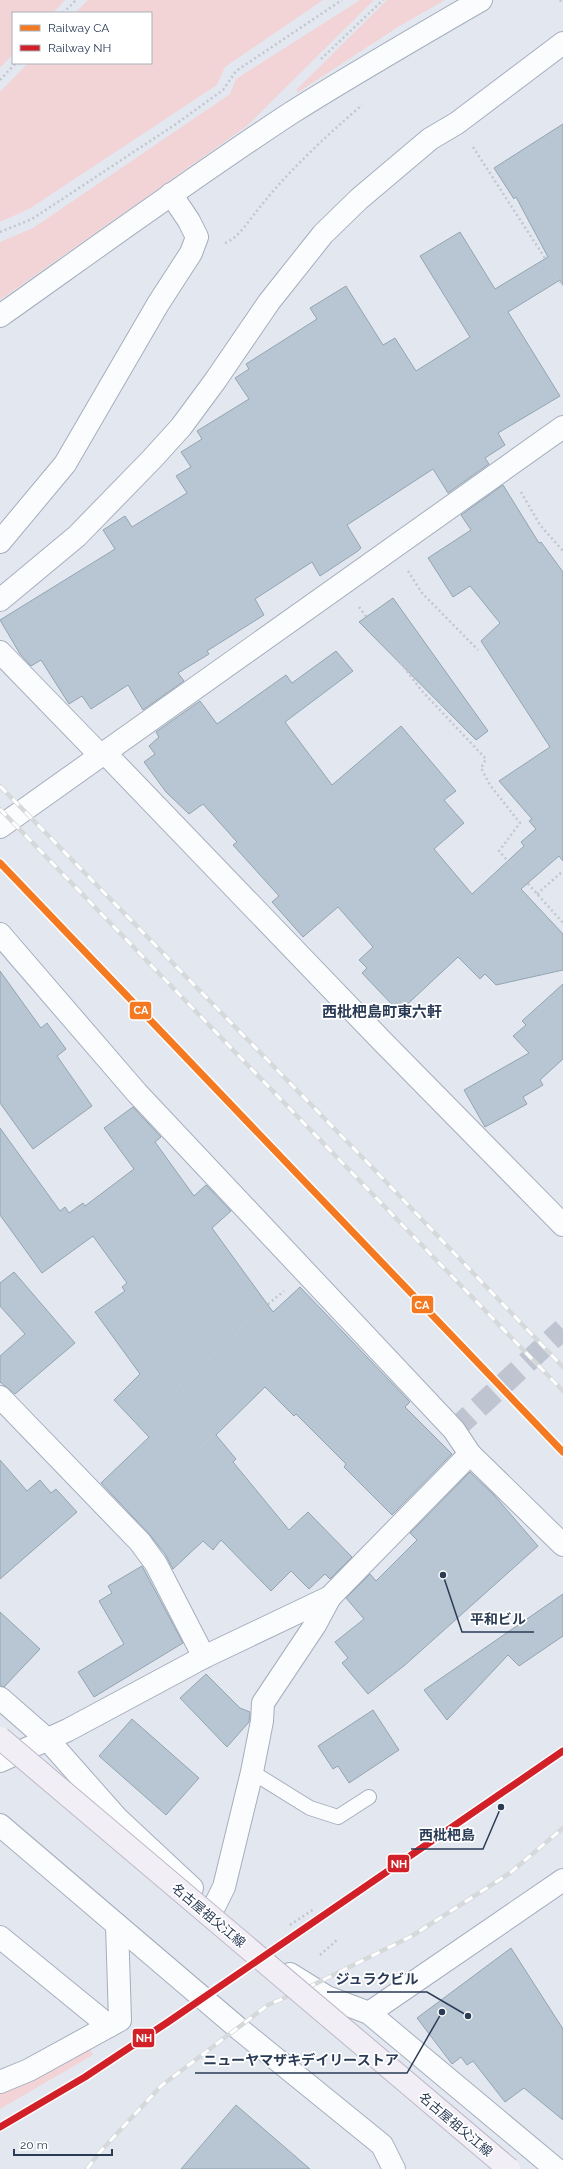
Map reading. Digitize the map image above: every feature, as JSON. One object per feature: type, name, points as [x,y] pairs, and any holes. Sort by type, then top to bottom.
[{"type":"main road","name":"名古屋祖父江線","points":[[0,1738],[509,2169]]},
{"type":"street","points":[[0,316],[171,194],[291,114],[481,0]]},
{"type":"street","points":[[0,600],[77,536],[152,460],[185,421],[269,302],[323,234],[359,199],[430,139],[457,123],[563,43]]},
{"type":"street","points":[[0,542],[65,464],[158,304],[191,253],[197,237],[189,221],[171,194]]},
{"type":"street","points":[[0,827],[563,427]]},
{"type":"street","points":[[0,652],[103,755],[563,1225]]},
{"type":"street","points":[[0,934],[137,1093],[454,1430],[470,1454],[563,1546]]},
{"type":"street","points":[[0,1397],[140,1542],[156,1564],[204,1657]]},
{"type":"street","points":[[213,1909],[224,1888],[252,1772],[262,1721],[263,1703],[315,1625],[330,1596],[470,1454]]},
{"type":"street","points":[[0,1761],[48,1740],[204,1657],[330,1596]]},
{"type":"street","points":[[0,1698],[48,1740],[117,1818],[213,1909],[277,1965],[309,1987],[327,1997],[369,2013],[556,2169]]},
{"type":"street","points":[[0,1826],[118,1924],[238,2028],[382,2145],[394,2169]]},
{"type":"street","points":[[369,2013],[563,1880]]},
{"type":"street","points":[[0,2082],[29,2070],[120,2020],[118,1924]]},
{"type":"street","points":[[0,1937],[109,2026]]},
{"type":"lane","points":[[252,1772],[310,1808],[338,1818],[369,1797]]},
{"type":"path","points":[[64,12],[76,0]]},
{"type":"path","points":[[0,232],[32,219],[176,124],[223,90],[236,71],[342,0]]},
{"type":"path","points":[[560,0],[563,4]]},
{"type":"path","points":[[0,80],[15,64]]},
{"type":"path","points":[[194,243],[213,247],[228,242],[246,225],[295,167],[328,134],[365,102]]},
{"type":"path","points":[[457,123],[563,286]]},
{"type":"path","points":[[507,467],[540,525],[563,551]]},
{"type":"path","points":[[394,548],[422,593],[478,650]]},
{"type":"path","points":[[340,586],[373,624],[421,690],[486,759],[481,768],[490,785],[520,824],[499,851],[563,923]]},
{"type":"path","points":[[537,894],[563,871]]},
{"type":"path","points":[[120,1522],[212,1436],[178,1383],[233,1339],[244,1324],[306,1273]]},
{"type":"path","points":[[290,1925],[314,1909]]},
{"type":"path","points":[[320,1955],[337,1940]]},
{"type":"shaded area","points":[[0,0],[65,0],[54,12],[12,12],[12,55],[0,68]]},
{"type":"shaded area","points":[[88,0],[323,0],[225,67],[217,85],[29,209],[0,222],[0,92],[27,64],[152,64],[152,12],[76,12]]},
{"type":"shaded area","points":[[360,0],[374,0],[247,126],[0,300],[0,242],[33,228],[230,94],[236,79]]},
{"type":"shaded area","points":[[387,0],[445,0],[398,27],[297,93],[297,89]]},
{"type":"shaded area","points":[[90,2049],[93,2055],[0,2109],[0,2094]]},
{"type":"building","points":[[563,124],[563,285],[560,280],[508,312],[560,396],[498,433],[505,445],[485,458],[489,464],[448,493],[433,469],[347,525],[361,548],[358,551],[320,576],[312,562],[255,599],[264,615],[207,651],[209,654],[178,673],[184,681],[143,710],[128,685],[91,709],[82,696],[69,704],[41,660],[31,666],[20,654],[0,620],[115,549],[103,530],[125,516],[132,527],[187,493],[176,476],[191,467],[181,452],[202,439],[197,431],[249,399],[235,378],[249,369],[246,364],[317,319],[310,308],[346,286],[383,345],[395,338],[416,371],[470,337],[420,256],[460,232],[495,289],[548,257],[516,197],[514,199],[494,168]]},
{"type":"building","points":[[503,485],[539,543],[541,542],[563,572],[563,861],[559,856],[521,889],[563,934],[563,970],[496,985],[485,974],[480,979],[458,957],[399,1012],[362,973],[367,968],[359,960],[373,947],[338,907],[303,937],[272,902],[279,896],[233,845],[237,842],[203,804],[189,814],[166,792],[144,762],[155,754],[149,746],[159,737],[156,732],[200,701],[217,724],[286,675],[292,683],[336,651],[353,671],[285,722],[332,785],[401,726],[456,791],[444,800],[464,823],[434,849],[472,894],[524,846],[521,842],[536,829],[529,821],[532,819],[499,781],[550,747],[481,641],[500,623],[470,586],[453,597],[428,558],[471,530],[461,515]]},
{"type":"building","points":[[393,598],[488,731],[476,740],[359,622]]},
{"type":"building","points":[[0,971],[41,1028],[47,1023],[66,1049],[57,1056],[92,1106],[33,1149],[0,1103]]},
{"type":"building","points":[[563,984],[563,1059],[540,1080],[543,1085],[523,1097],[527,1104],[485,1127],[464,1090],[529,1053],[513,1036],[526,1025],[522,1021]]},
{"type":"building","points":[[133,1107],[161,1137],[155,1142],[194,1196],[206,1185],[231,1211],[212,1228],[273,1312],[300,1287],[410,1402],[405,1407],[452,1454],[392,1515],[344,1467],[346,1464],[296,1414],[294,1416],[265,1387],[216,1435],[236,1459],[233,1462],[289,1530],[308,1512],[352,1557],[330,1579],[325,1574],[309,1589],[291,1571],[271,1591],[221,1540],[213,1550],[203,1541],[173,1569],[165,1554],[150,1535],[101,1483],[149,1437],[114,1400],[140,1374],[95,1312],[125,1291],[122,1287],[127,1283],[93,1236],[42,1273],[0,1215],[0,1128],[60,1211],[65,1207],[69,1213],[83,1203],[85,1206],[134,1169],[104,1128]]},
{"type":"building","points":[[14,1272],[75,1343],[15,1394],[0,1382],[0,1356],[25,1334],[0,1306],[0,1283]]},
{"type":"building","points":[[0,1460],[27,1491],[40,1480],[51,1493],[56,1489],[77,1512],[0,1579]]},
{"type":"building","points":[[470,1472],[494,1495],[538,1546],[405,1665],[368,1694],[342,1663],[348,1658],[335,1642],[364,1619],[346,1598],[370,1574],[376,1581],[417,1540],[410,1533]]},
{"type":"building","points":[[142,1566],[183,1643],[94,1697],[78,1672],[124,1644],[99,1601],[112,1593],[108,1586]]},
{"type":"building","points":[[563,1594],[563,1636],[519,1666],[508,1655],[447,1720],[424,1690]]},
{"type":"building","points":[[0,1612],[40,1649],[4,1687],[0,1686]]},
{"type":"building","points":[[206,1674],[240,1708],[250,1712],[249,1722],[227,1747],[180,1698]]},
{"type":"building","points":[[373,1710],[399,1750],[349,1783],[338,1766],[333,1769],[318,1746]]},
{"type":"building","points":[[132,1719],[199,1778],[166,1815],[99,1756]]},
{"type":"building","points":[[511,1948],[563,2029],[563,2120],[524,2088],[505,2102],[473,2061],[467,2065],[461,2057],[452,2064],[417,2018]]},
{"type":"building","points":[[236,2105],[310,2169],[181,2169]]},
{"type":"tunnel","points":[[454,1430],[563,1329]]},
{"type":"railway","points":[[0,786],[367,1162],[563,1367]]},
{"type":"railway","points":[[0,809],[563,1391]]},
{"type":"railway","points":[[87,2169],[99,2153],[161,2086],[268,2005],[309,1987],[412,1936],[510,1873],[563,1828]]},
{"type":"rail line","name":"CA","points":[[0,863],[563,1452]]},
{"type":"rail line","name":"NH","points":[[0,2127],[85,2077],[168,2022],[563,1751]]},
{"type":"place","name":"平和ビル","points":[[443,1575]]},
{"type":"place","name":"西枇杷島","points":[[501,1807]]},
{"type":"place","name":"ニューヤマザキデイリーストア","points":[[442,2012]]},
{"type":"place","name":"ジュラクビル","points":[[468,2016]]},
{"type":"district","name":"西枇杷島町東六軒","points":[[382,1012]]}]
